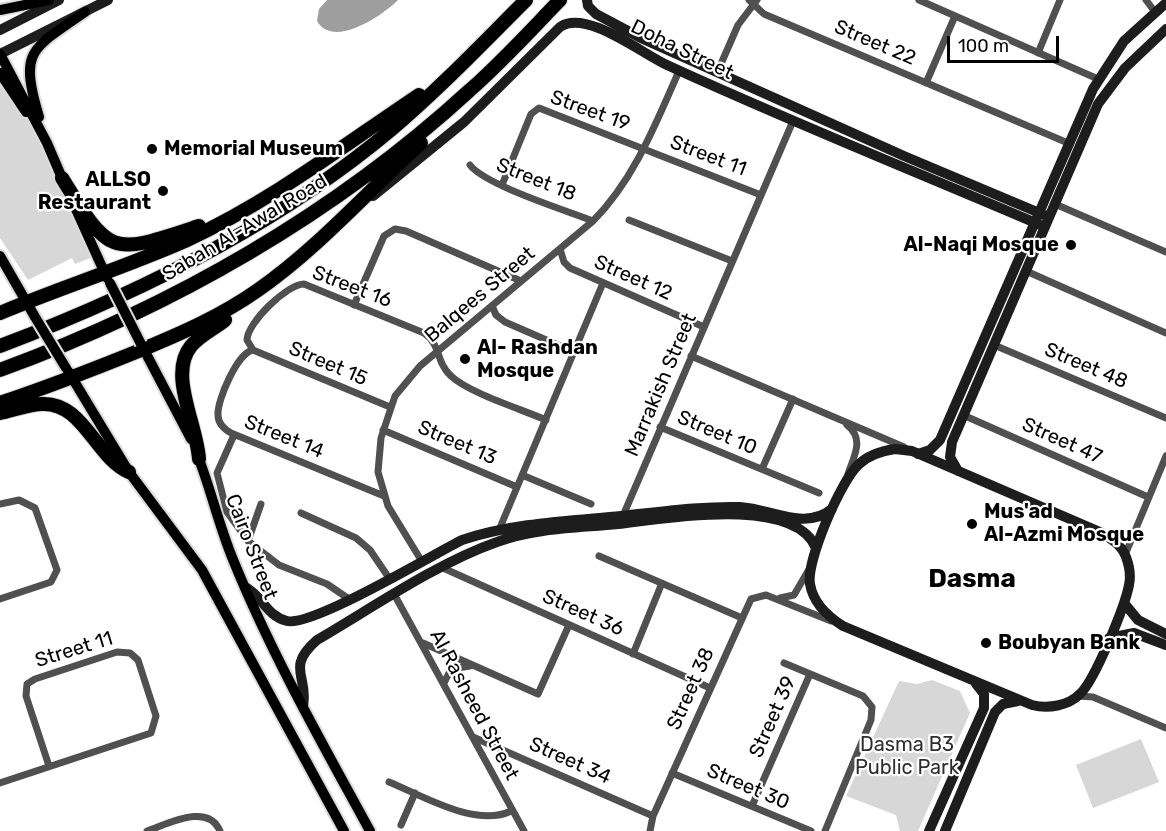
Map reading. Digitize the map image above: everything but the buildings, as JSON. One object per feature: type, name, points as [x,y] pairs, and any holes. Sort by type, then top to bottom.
[{"type":"highway","name":"Sabah Al-Awal Road","points":[[0,346],[81,316],[176,270],[239,235],[320,182],[390,130],[450,76],[526,0]]},
{"type":"highway","name":"Sabah Al-Awal Road","points":[[0,370],[95,333],[209,276],[307,216],[361,178],[469,91],[560,0]]},
{"type":"highway","points":[[0,313],[26,302],[107,278],[241,212],[450,76]]},
{"type":"highway","points":[[0,403],[70,373],[192,329],[233,307],[271,280],[326,234],[448,119],[469,91]]},
{"type":"highway","points":[[62,178],[93,228],[105,238],[119,244],[143,244],[241,212]]},
{"type":"highway","points":[[199,459],[196,432],[181,380],[183,361],[193,344],[226,319],[233,307]]},
{"type":"highway","points":[[0,413],[39,404],[59,407],[77,418],[111,462],[129,472]]},
{"type":"main road","points":[[0,10],[11,10],[49,0]]},
{"type":"main road","points":[[47,143],[30,85],[31,59],[45,40],[85,12]]},
{"type":"main road","points":[[0,54],[47,143]]},
{"type":"main road","points":[[0,73],[13,95],[38,125]]},
{"type":"main road","name":"Cairo Street","points":[[47,143],[107,278],[176,407],[199,459],[227,543],[245,587],[303,706],[370,831]]},
{"type":"main road","points":[[0,256],[129,472],[202,570],[344,831]]},
{"type":"street","points":[[0,30],[59,0]]},
{"type":"street","points":[[0,54],[108,0]]},
{"type":"street","name":"Doha Street","points":[[587,0],[588,6],[596,14],[643,39],[1047,222]]},
{"type":"street","points":[[919,0],[1098,79]]},
{"type":"street","points":[[1038,53],[1060,0]]},
{"type":"street","points":[[1146,0],[1155,12]]},
{"type":"street","points":[[717,73],[738,26],[753,2]]},
{"type":"street","name":"Street 22","points":[[753,2],[764,14],[1068,143]]},
{"type":"street","points":[[845,483],[857,466],[875,454],[896,449],[915,452],[930,450],[940,440],[1068,143],[1098,79],[1124,41],[1166,3]]},
{"type":"street","name":"Street 22","points":[[926,83],[955,16]]},
{"type":"street","name":"Doha Street","points":[[326,234],[464,122],[564,25],[576,21],[587,23],[680,71],[793,121],[1036,217]]},
{"type":"street","points":[[958,471],[951,460],[950,451],[963,415],[1098,104],[1114,80],[1166,29]]},
{"type":"street","points":[[634,48],[633,41],[643,39]]},
{"type":"street","points":[[1124,41],[1123,48],[1126,54],[1138,54]]},
{"type":"street","name":"Balqees Street","points":[[421,560],[400,529],[384,496],[378,466],[383,430],[390,407],[405,381],[593,220],[617,193],[643,148],[680,71]]},
{"type":"street","points":[[733,95],[740,91],[738,83]]},
{"type":"street","name":"Street 19","points":[[502,185],[531,114],[539,108],[643,148]]},
{"type":"street","name":"Marrakish Street","points":[[622,520],[793,121]]},
{"type":"street","name":"Street 11","points":[[643,148],[761,195]]},
{"type":"street","name":"Street 18","points":[[470,165],[476,173],[502,185],[593,220]]},
{"type":"street","points":[[1055,204],[1166,252]]},
{"type":"street","points":[[629,220],[732,261]]},
{"type":"street","points":[[354,304],[384,236],[395,229],[406,231],[521,281]]},
{"type":"street","name":"Street 12","points":[[560,249],[568,267],[704,327]]},
{"type":"street","points":[[1026,271],[1166,333]]},
{"type":"street","points":[[499,530],[603,284]]},
{"type":"street","name":"Street 16","points":[[253,350],[247,340],[251,324],[294,286],[306,285],[424,333],[433,340],[442,366],[457,381],[546,420]]},
{"type":"street","points":[[492,306],[496,315],[505,322],[574,352]]},
{"type":"street","name":"Street 48","points":[[994,345],[1166,418]]},
{"type":"street","name":"Street 15","points":[[253,350],[390,407]]},
{"type":"street","name":"Street 14","points":[[253,350],[246,352],[238,361],[218,410],[222,425],[234,435],[384,496]]},
{"type":"street","points":[[691,356],[838,418],[1110,539],[1125,555]]},
{"type":"street","name":"Street 10","points":[[762,470],[793,399]]},
{"type":"street","name":"Street 47","points":[[963,415],[1148,497]]},
{"type":"street","points":[[838,418],[855,432],[858,440],[845,483],[816,548],[810,583],[814,598],[825,612],[843,626]]},
{"type":"street","name":"Street 10","points":[[660,427],[819,493]]},
{"type":"street","name":"Street 13","points":[[383,430],[518,487]]},
{"type":"street","points":[[234,435],[217,473],[227,512],[248,541],[279,565],[327,584],[349,599]]},
{"type":"street","points":[[1078,696],[1088,683],[1124,603],[1130,582],[1125,555],[1166,456]]},
{"type":"street","points":[[522,475],[591,504]]},
{"type":"street","points":[[0,504],[20,500],[35,508],[57,570],[51,582],[0,599]]},
{"type":"street","points":[[248,541],[261,504]]},
{"type":"street","points":[[303,706],[298,672],[302,658],[311,645],[337,626],[480,548],[522,533],[729,507],[811,520],[822,517],[834,507]]},
{"type":"street","points":[[301,513],[356,538],[370,550],[389,578]]},
{"type":"street","points":[[245,587],[253,591],[273,615],[286,621],[298,621],[325,611],[421,560],[474,536],[499,530],[622,520],[740,514],[794,526],[809,535],[816,548]]},
{"type":"street","points":[[1110,539],[1123,537],[1134,530]]},
{"type":"street","points":[[474,536],[480,548]]},
{"type":"street","points":[[599,556],[742,618]]},
{"type":"street","name":"Street 38","points":[[650,831],[653,816],[672,773],[742,618],[754,597],[764,594],[774,598],[788,598],[794,595],[812,565]]},
{"type":"street","name":"Street 36","points":[[443,568],[710,688]]},
{"type":"street","points":[[633,654],[662,583]]},
{"type":"street","name":"Al Rasheed Street","points":[[394,594],[423,643],[524,831]]},
{"type":"street","points":[[774,598],[1036,706],[1051,707],[1078,696],[1093,697],[1166,728]]},
{"type":"street","points":[[1124,603],[1138,620],[1166,634]]},
{"type":"street","points":[[325,611],[324,622],[330,627],[337,626]]},
{"type":"street","points":[[423,643],[538,694],[568,625]]},
{"type":"street","points":[[1108,638],[1134,633],[1166,645]]},
{"type":"street","name":"Street 11","points":[[0,783],[148,735],[153,730],[156,716],[138,660],[134,655],[117,652],[34,679],[27,684],[26,696],[49,766]]},
{"type":"street","name":"Street 39","points":[[784,663],[863,696],[873,709],[871,720],[825,831]]},
{"type":"street","points":[[444,683],[447,674],[453,668],[475,667]]},
{"type":"street","name":"Street 39","points":[[752,806],[810,674]]},
{"type":"street","points":[[929,831],[984,708],[984,694],[971,680]]},
{"type":"street","points":[[1088,683],[1093,697]]},
{"type":"street","points":[[945,831],[995,712],[1006,702],[1022,701]]},
{"type":"street","name":"Street 34","points":[[473,737],[653,816]]},
{"type":"street","name":"Street 30","points":[[672,773],[811,831]]},
{"type":"street","points":[[389,782],[481,818],[496,817],[512,811]]},
{"type":"street","points":[[401,825],[415,793]]},
{"type":"street","points":[[147,831],[200,815],[213,820],[220,831]]},
{"type":"green space","points":[[0,57],[93,257],[75,264],[72,258],[28,280],[0,238]]},
{"type":"green space","name":"Dasma B3 Public Park","points":[[932,680],[960,691],[970,713],[918,831],[900,831],[896,815],[846,796],[899,681],[917,684]]},
{"type":"green space","points":[[1141,739],[1159,782],[1093,808],[1076,765]]},
{"type":"shaded area","points":[[327,0],[398,0],[381,14],[358,27],[334,32],[324,29],[317,21],[319,9]]},
{"type":"place","name":"Memorial Museum","points":[[152,149]]},
{"type":"place","name":"ALLSO Restaurant","points":[[163,191]]},
{"type":"place","name":"Al-Naqi Mosque","points":[[1071,245]]},
{"type":"place","name":"Al- Rashdan Mosque","points":[[465,359]]},
{"type":"place","name":"Mus'ad Al-Azmi Mosque","points":[[972,524]]},
{"type":"place","name":"Boubyan Bank","points":[[986,643]]},
{"type":"district","name":"Dasma","points":[[972,579]]}]
